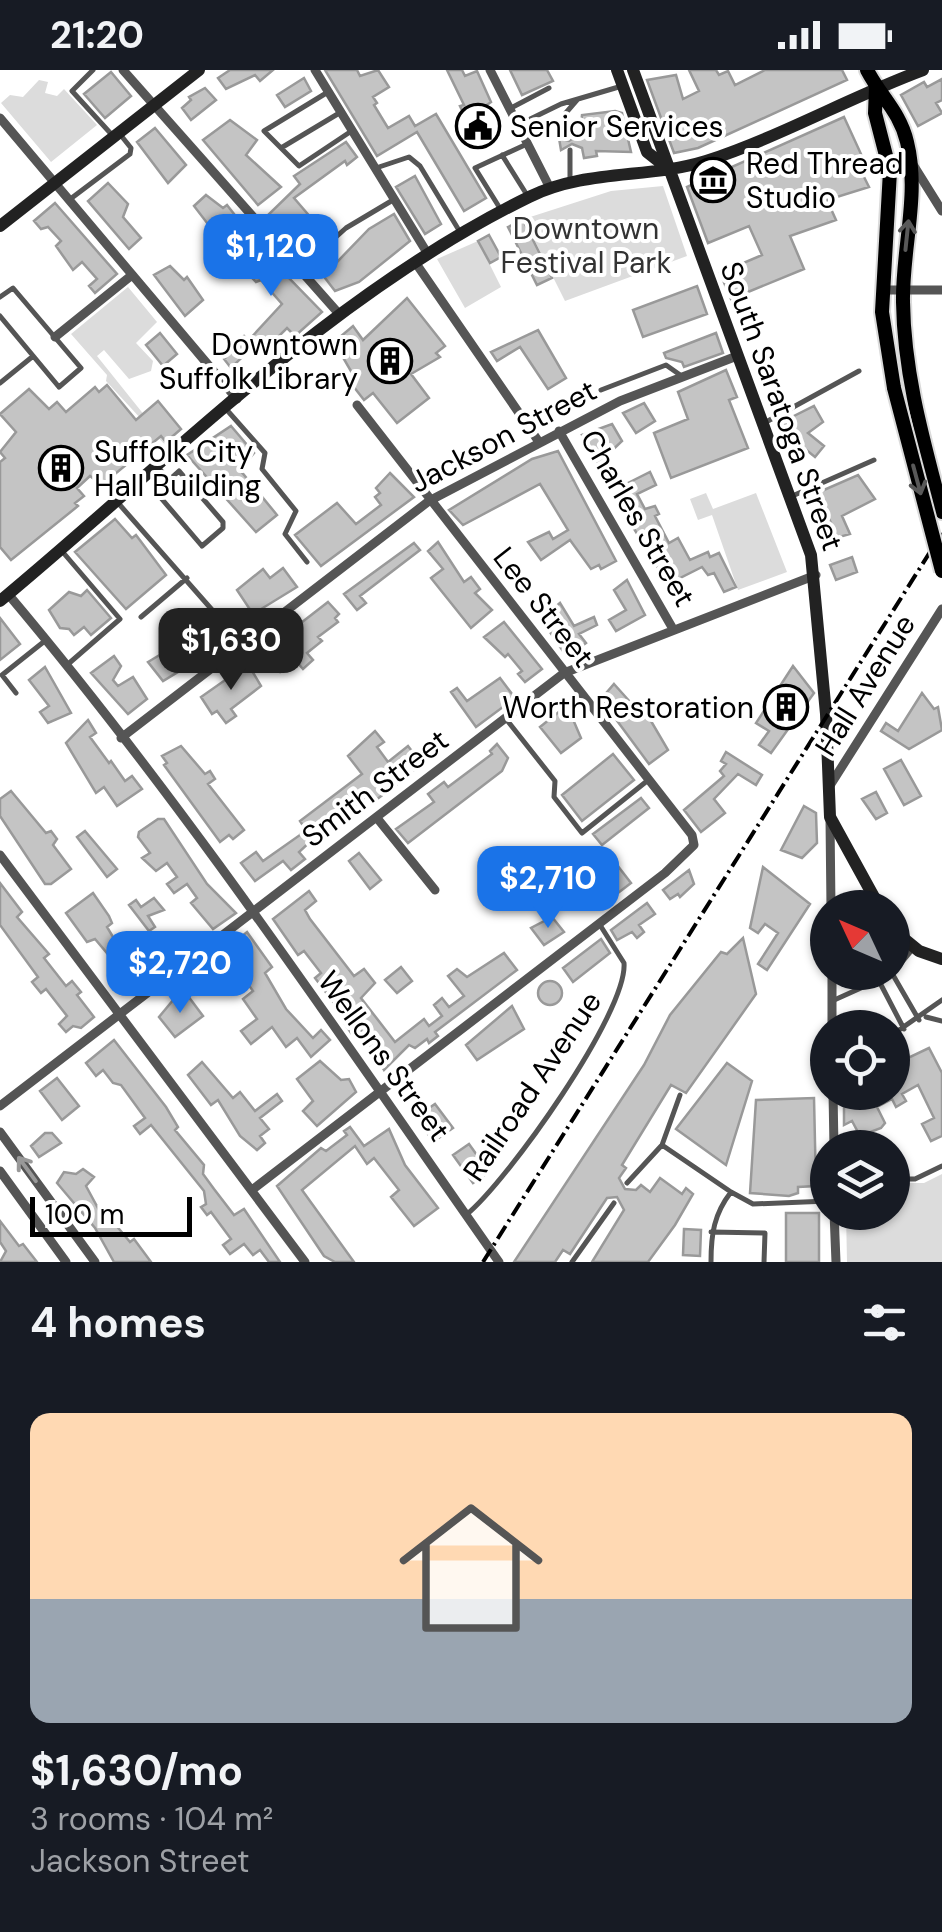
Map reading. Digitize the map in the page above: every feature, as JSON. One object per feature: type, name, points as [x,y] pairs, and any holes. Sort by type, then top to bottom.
[{"type":"main road","points":[[868,70],[876,87],[894,103],[910,160],[903,290],[908,367],[942,512]]},
{"type":"main road","points":[[876,87],[875,112],[890,171],[882,290],[884,332],[894,388],[942,571]]},
{"type":"street","points":[[0,226],[199,70]]},
{"type":"street","points":[[315,70],[394,199],[420,255],[539,442]]},
{"type":"street","points":[[490,70],[550,188]]},
{"type":"street","points":[[618,70],[647,152],[666,168]]},
{"type":"street","points":[[633,70],[666,168]]},
{"type":"street","points":[[3,594],[340,315],[420,255],[460,232],[570,182],[708,160],[923,70]]},
{"type":"street","points":[[128,71],[340,315]]},
{"type":"street","points":[[0,118],[132,275],[232,404]]},
{"type":"street","points":[[910,160],[942,211]]},
{"type":"street","name":"South Saratoga Street","points":[[666,168],[816,574],[829,787],[831,890]]},
{"type":"street","points":[[55,337],[132,275]]},
{"type":"street","points":[[882,290],[942,290]]},
{"type":"street","name":"Jackson Street","points":[[121,738],[429,501],[559,431],[737,356]]},
{"type":"street","name":"Lee Street","points":[[357,404],[694,840],[692,850],[599,924]]},
{"type":"street","name":"Charles Street","points":[[559,431],[674,629]]},
{"type":"street","name":"Smith Street","points":[[0,1106],[564,673],[816,574]]},
{"type":"street","name":"Wellons Street","points":[[3,594],[67,665],[252,914],[499,1262]]},
{"type":"street","name":"Hall Avenue","points":[[829,787],[942,609]]},
{"type":"street","points":[[830,817],[870,890]]},
{"type":"street","points":[[377,818],[435,890]]},
{"type":"street","points":[[0,855],[305,1262]]},
{"type":"street","points":[[252,1190],[599,924]]},
{"type":"street","points":[[910,944],[942,958]]},
{"type":"street","points":[[832,990],[832,1010]]},
{"type":"street","points":[[0,1132],[94,1262]]},
{"type":"street","points":[[0,1171],[66,1262]]},
{"type":"street","points":[[835,1230],[836,1262]]},
{"type":"lane","points":[[69,200],[130,154],[131,148],[72,90],[93,70]]},
{"type":"lane","points":[[517,126],[580,98],[623,86]]},
{"type":"lane","points":[[509,109],[549,88]]},
{"type":"lane","points":[[328,92],[264,130],[299,166],[352,131]]},
{"type":"lane","points":[[568,136],[564,114],[580,98]]},
{"type":"lane","points":[[281,148],[340,112]]},
{"type":"lane","points":[[502,211],[475,168],[527,144]]},
{"type":"lane","points":[[570,150],[570,182]]},
{"type":"lane","points":[[502,155],[528,198]]},
{"type":"lane","points":[[375,168],[409,157],[420,166],[460,232]]},
{"type":"lane","points":[[300,270],[346,228],[394,199]]},
{"type":"lane","points":[[0,298],[12,288],[81,368],[59,387],[0,316]]},
{"type":"lane","points":[[0,383],[32,357]]},
{"type":"lane","points":[[601,390],[666,365],[684,377]]},
{"type":"lane","points":[[763,424],[859,371]]},
{"type":"lane","points":[[232,404],[265,453],[262,469],[296,511],[284,534],[307,562]]},
{"type":"lane","points":[[790,497],[874,460]]},
{"type":"lane","points":[[158,467],[169,480]]},
{"type":"lane","points":[[179,472],[222,522],[223,528],[202,546],[155,491],[169,480],[179,472]]},
{"type":"lane","points":[[117,501],[243,644]]},
{"type":"lane","points":[[61,549],[120,619],[67,665]]},
{"type":"lane","points":[[141,617],[187,578]]},
{"type":"lane","points":[[16,693],[1,674],[46,640]]},
{"type":"lane","points":[[506,719],[555,781],[554,796],[582,833],[648,781]]},
{"type":"lane","name":"Railroad Avenue","points":[[466,1215],[510,1170],[618,998],[624,963],[599,924]]},
{"type":"lane","points":[[910,953],[914,948]]},
{"type":"lane","points":[[832,1001],[858,990]]},
{"type":"lane","points":[[903,990],[921,1018]]},
{"type":"lane","points":[[910,1025],[942,1000]]},
{"type":"lane","points":[[921,1018],[942,1020]]},
{"type":"lane","points":[[627,1184],[662,1145],[680,1095]]},
{"type":"lane","points":[[662,1145],[753,1204],[810,1202]]},
{"type":"lane","points":[[910,1179],[942,1166]]},
{"type":"lane","points":[[711,1262],[711,1232],[718,1208],[731,1192]]},
{"type":"lane","points":[[572,1262],[614,1203]]},
{"type":"lane","points":[[711,1232],[765,1234],[764,1262]]},
{"type":"green space","points":[[39,80],[48,82],[45,93],[57,96],[64,89],[97,125],[51,162],[1,103],[10,95],[23,97]]},
{"type":"green space","name":"Downtown Festival Park","points":[[663,186],[687,256],[565,301],[524,219],[611,191]]},
{"type":"green space","points":[[478,241],[501,287],[465,308],[437,259]]},
{"type":"green space","points":[[128,287],[157,322],[136,343],[153,361],[151,371],[129,379],[104,350],[97,356],[165,441],[173,439],[166,446],[106,381],[107,375],[71,334]]},
{"type":"green space","points":[[706,493],[713,509],[756,493],[787,572],[738,590],[712,515],[698,520],[690,499]]},
{"type":"green space","points":[[942,1174],[942,1262],[847,1262],[846,1230],[910,1230],[910,1183],[924,1183]]},
{"type":"building","points":[[230,70],[273,70],[260,81],[255,75],[226,89],[218,78]]},
{"type":"building","points":[[325,70],[357,70],[360,76],[378,70],[389,87],[373,97],[377,103],[374,105],[388,128],[409,116],[415,126],[436,114],[486,198],[464,211],[417,132],[377,156]]},
{"type":"building","points":[[447,70],[462,70],[465,76],[477,71],[491,102],[484,107],[498,135],[479,145],[471,131],[467,133],[461,121],[466,119],[460,106],[464,105]]},
{"type":"building","points":[[510,70],[547,70],[553,81],[522,95]]},
{"type":"building","points":[[689,70],[716,70],[719,75],[728,71],[735,85],[765,70],[842,70],[847,80],[698,148],[674,153],[647,80],[676,75],[683,99],[699,91]]},
{"type":"building","points":[[111,72],[131,96],[105,118],[84,94]]},
{"type":"building","points":[[304,78],[311,91],[285,107],[277,95]]},
{"type":"building","points":[[942,79],[942,100],[936,103],[942,113],[918,126],[901,95],[924,82],[927,87]]},
{"type":"building","points":[[205,88],[216,100],[191,120],[182,108],[191,100],[189,97]]},
{"type":"building","points":[[622,113],[631,152],[596,151],[597,156],[584,158],[582,148],[572,144],[561,150],[559,138],[569,141],[580,134],[582,115]]},
{"type":"building","points":[[844,117],[861,154],[854,157],[869,187],[827,200],[836,220],[790,236],[804,269],[731,299],[720,273],[762,255],[749,226],[708,243],[687,187]]},
{"type":"building","points":[[230,120],[257,140],[246,155],[281,187],[258,205],[203,140]]},
{"type":"building","points":[[155,128],[186,165],[168,183],[137,142]]},
{"type":"building","points":[[346,142],[357,157],[347,165],[345,161],[294,198],[312,219],[291,241],[268,215],[300,184],[294,176]]},
{"type":"building","points":[[415,176],[441,224],[425,234],[396,187]]},
{"type":"building","points":[[108,183],[128,204],[123,217],[141,238],[129,249],[88,201]]},
{"type":"building","points":[[206,195],[223,208],[227,205],[238,219],[214,232],[194,206]]},
{"type":"building","points":[[55,203],[117,274],[95,293],[89,286],[97,279],[82,262],[73,270],[56,246],[61,241],[48,227],[41,229],[34,221]]},
{"type":"building","points":[[394,214],[410,241],[359,282],[335,291],[322,274],[328,270],[324,265],[334,256],[338,261],[369,229]]},
{"type":"building","points":[[523,220],[552,278],[537,285],[508,227]]},
{"type":"building","points":[[247,235],[322,312],[295,336],[287,328],[268,347],[261,339],[231,368],[224,359],[232,352],[229,349],[244,336],[248,341],[282,304],[261,280],[256,282],[236,261],[232,265],[223,257]]},
{"type":"building","points":[[489,235],[501,257],[490,263],[478,241]]},
{"type":"building","points":[[170,266],[184,280],[187,277],[203,300],[185,316],[154,275]]},
{"type":"building","points":[[697,286],[707,314],[643,337],[633,310]]},
{"type":"building","name":"Downtown Suffolk Library","points":[[407,298],[445,346],[436,353],[440,357],[411,374],[429,398],[397,423],[373,393],[364,400],[350,382],[355,378],[334,342],[353,326],[363,340]]},
{"type":"building","points":[[538,330],[566,378],[548,389],[520,347],[497,361],[491,352]]},
{"type":"building","points":[[160,333],[177,354],[163,366],[146,345]]},
{"type":"building","points":[[716,333],[723,353],[684,367],[682,362],[666,358],[664,353]]},
{"type":"building","points":[[726,370],[737,397],[729,400],[748,448],[671,478],[654,433],[688,419],[678,392]]},
{"type":"building","name":"Suffolk City Hall Building","points":[[107,385],[136,420],[158,401],[181,429],[166,442],[161,436],[109,479],[99,483],[90,476],[77,488],[84,496],[75,503],[78,506],[11,560],[0,547],[0,462],[5,458],[0,452],[16,432],[0,414],[29,389],[49,409],[57,402],[66,412],[95,387],[99,392]]},
{"type":"building","points":[[644,403],[655,421],[636,433],[623,413]]},
{"type":"building","points":[[814,406],[823,422],[808,433],[824,446],[815,457],[799,444],[796,432],[781,437],[776,425]]},
{"type":"building","points":[[612,424],[622,441],[598,464],[582,435]]},
{"type":"building","points":[[231,426],[254,453],[240,470],[277,515],[256,532],[187,455]]},
{"type":"building","points":[[558,451],[616,561],[601,569],[599,565],[591,569],[570,540],[541,560],[528,542],[549,532],[553,539],[568,530],[540,484],[463,525],[449,510],[532,459]]},
{"type":"building","points":[[650,472],[656,485],[637,494],[645,509],[655,506],[659,514],[655,516],[669,543],[678,538],[690,560],[708,552],[710,557],[719,553],[736,587],[724,592],[714,573],[708,575],[702,567],[668,584],[628,519],[638,514],[623,490],[624,485]]},
{"type":"building","points":[[390,473],[414,497],[321,566],[295,535],[337,503],[356,524],[381,505],[375,497],[380,493],[376,488]]},
{"type":"building","points":[[858,475],[875,499],[842,516],[850,534],[825,541],[820,530],[832,525],[817,493]]},
{"type":"building","points":[[115,519],[132,538],[136,535],[166,575],[126,609],[75,552]]},
{"type":"building","points":[[438,542],[464,582],[471,577],[480,589],[475,593],[492,610],[471,628],[431,578],[443,569],[428,551]]},
{"type":"building","points":[[414,543],[420,550],[360,596],[366,603],[357,610],[344,594]]},
{"type":"building","points":[[852,557],[857,572],[836,580],[830,565]]},
{"type":"building","points":[[283,568],[297,587],[253,614],[237,590],[263,569],[270,578]]},
{"type":"building","points":[[627,580],[645,615],[616,631],[609,620],[626,610],[614,590]]},
{"type":"building","points":[[87,590],[111,618],[91,635],[84,627],[74,635],[69,629],[60,628],[49,610],[69,592],[81,596]]},
{"type":"building","points":[[328,602],[339,614],[335,618],[338,622],[318,637],[322,641],[307,653],[313,660],[303,669],[295,660],[280,672],[275,670],[261,654]]},
{"type":"building","points":[[560,603],[574,626],[594,617],[597,625],[579,634],[586,643],[567,657],[541,619]]},
{"type":"building","points":[[0,618],[20,644],[0,660]]},
{"type":"building","points":[[504,622],[542,669],[525,682],[518,674],[522,671],[508,654],[505,657],[484,637]]},
{"type":"building","points":[[178,644],[191,664],[163,681],[148,662]]},
{"type":"building","points":[[114,656],[121,666],[113,680],[118,686],[133,677],[147,699],[128,714],[91,673]]},
{"type":"building","points":[[248,664],[261,686],[231,709],[236,716],[226,723],[217,711],[212,714],[201,697]]},
{"type":"building","name":"Worth Restoration","points":[[793,666],[814,693],[771,753],[759,745],[769,731],[756,723]]},
{"type":"building","points":[[45,667],[71,713],[48,723],[40,712],[49,706],[29,680]]},
{"type":"building","points":[[500,678],[515,698],[476,727],[451,692],[457,688],[467,701]]},
{"type":"building","points":[[614,684],[640,713],[644,709],[668,750],[649,764],[601,699]]},
{"type":"building","points":[[922,693],[934,709],[938,707],[942,730],[909,749],[881,731],[886,723],[898,731]]},
{"type":"building","points":[[560,711],[567,720],[572,717],[581,738],[561,753],[540,727]]},
{"type":"building","points":[[88,720],[96,733],[90,737],[109,763],[125,781],[132,776],[142,789],[117,806],[104,787],[96,793],[66,743]]},
{"type":"building","points":[[375,731],[384,742],[377,747],[388,762],[408,746],[421,763],[414,770],[407,762],[394,771],[401,781],[372,803],[367,796],[340,817],[344,823],[314,838],[299,852],[305,859],[291,870],[283,861],[255,881],[241,863],[256,852],[263,861],[300,835],[304,827],[300,821],[362,774],[348,756]]},
{"type":"building","points":[[497,744],[508,758],[502,771],[408,843],[396,829],[434,802],[428,794],[444,782],[448,787],[492,754],[490,751]]},
{"type":"building","points":[[181,746],[205,774],[210,771],[215,779],[208,784],[244,830],[233,839],[229,835],[220,842],[164,765],[167,763],[162,756]]},
{"type":"building","points":[[726,752],[762,775],[756,785],[738,774],[714,799],[725,813],[701,832],[684,810],[724,776],[720,771],[726,764],[721,761]]},
{"type":"building","points":[[613,754],[634,780],[582,821],[562,795]]},
{"type":"building","points":[[901,760],[921,796],[904,805],[884,769]]},
{"type":"building","points":[[11,791],[46,833],[51,831],[57,839],[53,845],[71,869],[51,884],[45,884],[0,816],[0,799]]},
{"type":"building","points":[[876,792],[887,813],[876,819],[862,799]]},
{"type":"building","points":[[641,798],[649,808],[602,845],[593,834]]},
{"type":"building","points":[[804,806],[816,813],[817,843],[802,858],[781,850]]},
{"type":"building","points":[[164,819],[207,884],[236,913],[213,929],[191,903],[197,898],[187,884],[174,893],[167,884],[177,877],[167,863],[156,871],[142,858],[150,853],[138,837],[139,832]]},
{"type":"building","points":[[85,831],[117,869],[107,877],[77,837]]},
{"type":"building","points":[[359,853],[381,880],[370,889],[349,861]]},
{"type":"building","points":[[614,861],[631,883],[597,909],[581,888]]},
{"type":"building","points":[[763,867],[810,904],[767,970],[758,964],[778,933],[765,924],[758,933],[750,928]]},
{"type":"building","points":[[689,870],[694,884],[680,897],[678,894],[670,899],[663,890]]},
{"type":"building","points":[[0,883],[22,912],[17,917],[49,954],[44,958],[66,986],[72,981],[81,992],[77,995],[94,1017],[81,1028],[73,1026],[66,1032],[59,1024],[67,1016],[46,989],[41,993],[32,982],[38,977],[0,925]]},
{"type":"building","points":[[309,891],[316,901],[305,910],[310,919],[354,976],[364,969],[375,983],[361,998],[395,1042],[424,1019],[429,1026],[442,1016],[434,1005],[442,998],[449,1007],[464,996],[448,976],[457,969],[467,977],[504,953],[517,970],[435,1032],[438,1036],[429,1043],[427,1039],[415,1048],[409,1045],[384,1070],[360,1029],[351,1033],[343,1021],[346,1019],[315,978],[321,973],[304,951],[298,955],[273,919]]},
{"type":"building","points":[[93,893],[109,916],[112,923],[107,927],[122,952],[112,959],[95,939],[87,942],[66,913]]},
{"type":"building","points":[[154,898],[164,910],[148,916],[155,927],[149,931],[129,905],[136,900],[141,907]]},
{"type":"building","points":[[647,903],[655,914],[639,925],[644,932],[637,938],[632,932],[617,940],[611,930]]},
{"type":"building","points":[[552,917],[564,932],[544,945],[531,928]]},
{"type":"building","points":[[247,932],[272,967],[265,973],[286,1009],[313,1038],[321,1030],[330,1040],[311,1057],[297,1038],[286,1047],[272,1027],[251,1044],[241,1031],[257,1019],[243,999],[253,991],[233,963],[208,988],[197,973]]},
{"type":"building","points":[[743,938],[756,994],[686,1093],[671,1085],[622,1165],[626,1168],[619,1178],[625,1189],[636,1190],[641,1185],[650,1192],[660,1178],[682,1194],[686,1188],[693,1194],[675,1225],[648,1262],[592,1262],[624,1210],[617,1197],[607,1198],[570,1254],[563,1250],[555,1262],[514,1262],[644,1065],[670,1015],[721,952],[727,954]]},
{"type":"building","points":[[601,939],[610,953],[573,982],[563,968]]},
{"type":"building","points":[[139,954],[145,963],[137,969],[142,981],[127,993],[117,980],[132,968],[127,963]]},
{"type":"building","points":[[401,967],[412,981],[397,993],[385,980]]},
{"type":"building","points":[[550,981],[562,993],[550,1005],[538,993]]},
{"type":"building","points":[[188,996],[203,1016],[175,1037],[159,1017],[174,999],[178,1004]]},
{"type":"building","points":[[512,1006],[524,1029],[477,1060],[466,1045]]},
{"type":"building","points":[[114,1040],[166,1107],[178,1127],[175,1130],[204,1165],[203,1174],[214,1189],[234,1215],[244,1209],[280,1262],[269,1262],[260,1250],[253,1255],[244,1244],[230,1254],[223,1245],[231,1239],[211,1212],[207,1215],[201,1207],[206,1204],[204,1191],[151,1125],[140,1134],[134,1126],[145,1118],[121,1085],[113,1083],[103,1070],[96,1076],[86,1063]]},
{"type":"building","points":[[929,1048],[942,1073],[942,1136],[931,1141],[922,1124],[934,1118],[918,1085],[910,1090],[910,1057]]},
{"type":"building","points":[[320,1061],[341,1080],[349,1079],[356,1092],[317,1126],[303,1111],[313,1101],[297,1079]]},
{"type":"building","points":[[202,1062],[233,1098],[240,1092],[255,1111],[277,1094],[282,1101],[260,1118],[269,1129],[260,1136],[265,1143],[257,1150],[240,1136],[218,1100],[211,1105],[188,1075]]},
{"type":"building","points":[[727,1063],[752,1081],[726,1165],[676,1129]]},
{"type":"building","points":[[57,1078],[79,1106],[62,1120],[40,1091]]},
{"type":"building","points":[[810,1098],[815,1130],[810,1130],[810,1186],[798,1187],[798,1193],[750,1193],[756,1100]]},
{"type":"building","points":[[435,1104],[453,1128],[433,1142],[417,1116]]},
{"type":"building","points":[[844,1110],[878,1110],[885,1123],[876,1130],[857,1130],[852,1121],[844,1125]]},
{"type":"building","points":[[350,1127],[364,1146],[389,1129],[405,1165],[438,1208],[414,1226],[391,1197],[399,1190],[374,1158],[367,1164],[355,1146],[302,1190],[354,1262],[335,1262],[324,1256],[277,1186],[321,1148],[326,1151],[347,1135],[344,1131]]},
{"type":"building","points":[[45,1133],[52,1133],[61,1143],[39,1157],[31,1146]]},
{"type":"building","points":[[469,1144],[489,1172],[473,1183],[453,1155]]},
{"type":"building","points":[[83,1169],[94,1177],[86,1186],[105,1221],[110,1218],[130,1242],[134,1239],[151,1262],[114,1262],[95,1228],[57,1183],[64,1172],[76,1174]]},
{"type":"building","points":[[786,1213],[810,1213],[810,1230],[819,1230],[819,1262],[786,1262]]},
{"type":"building","points":[[0,1221],[37,1262],[0,1262],[6,1251],[0,1242]]},
{"type":"building","points":[[684,1229],[701,1230],[700,1256],[683,1255]]},
{"type":"railway","points":[[483,1262],[942,533]]},
{"type":"place","name":"Senior Services","points":[[478,126]]},
{"type":"place","name":"Red Thread Studio","points":[[713,180]]},
{"type":"place","name":"Downtown Suffolk Library","points":[[390,361]]},
{"type":"place","name":"Suffolk City Hall Building","points":[[61,468]]},
{"type":"place","name":"Worth Restoration","points":[[786,707]]}]
